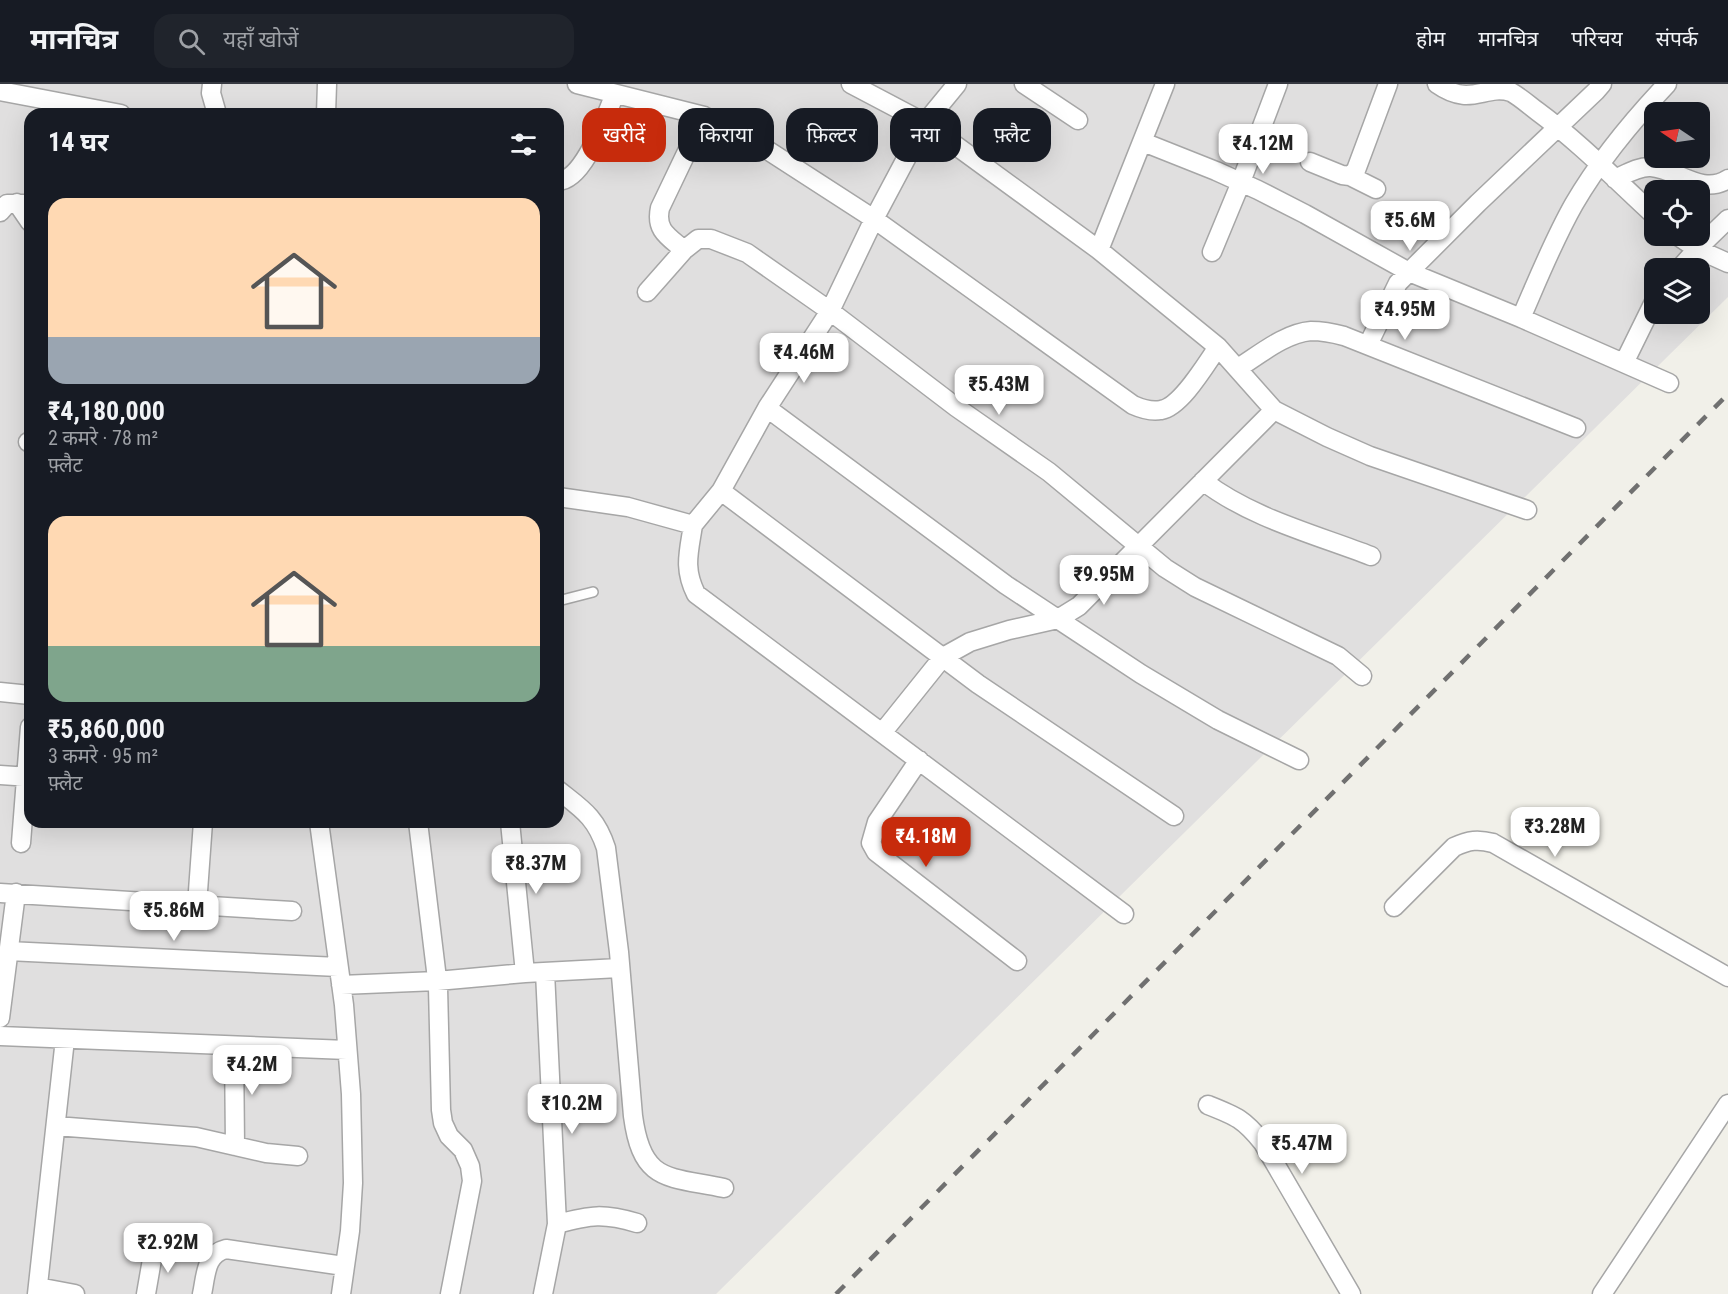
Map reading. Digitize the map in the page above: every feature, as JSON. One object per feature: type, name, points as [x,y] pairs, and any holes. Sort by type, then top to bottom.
[{"type":"street","points":[[326,108],[327,84]]},
{"type":"street","points":[[577,84],[678,110]]},
{"type":"street","points":[[851,84],[896,108]]},
{"type":"street","points":[[937,108],[957,84]]},
{"type":"street","points":[[1024,84],[1078,120]]},
{"type":"street","points":[[1099,250],[1165,84]]},
{"type":"street","points":[[1212,252],[1278,84]]},
{"type":"street","points":[[1350,176],[1356,170],[1388,84]]},
{"type":"street","points":[[1437,84],[1465,96],[1490,89],[1512,92],[1559,127],[1644,205]]},
{"type":"street","points":[[1368,345],[1398,283],[1602,84]]},
{"type":"street","points":[[1521,318],[1574,204],[1599,164],[1667,84]]},
{"type":"street","points":[[212,89],[216,108]]},
{"type":"street","points":[[0,91],[88,108]]},
{"type":"street","points":[[564,181],[586,159],[615,94]]},
{"type":"street","points":[[1143,142],[1241,182],[1305,214],[1409,272],[1670,383]]},
{"type":"street","points":[[961,150],[1099,250],[1218,347],[1274,410],[1370,456],[1527,510]]},
{"type":"street","points":[[774,154],[874,219],[1133,405],[1146,410],[1163,410],[1179,400],[1218,347]]},
{"type":"street","points":[[682,162],[658,216],[662,230],[684,250]]},
{"type":"street","points":[[904,162],[830,311],[767,408],[721,491],[693,525],[688,578],[696,594],[1124,914]]},
{"type":"street","points":[[1310,162],[1350,176],[1376,189]]},
{"type":"street","points":[[1615,179],[1645,167],[1653,167],[1697,183],[1714,184],[1728,179]]},
{"type":"street","points":[[0,212],[7,204],[23,204]]},
{"type":"street","points":[[1689,258],[1728,219]]},
{"type":"street","points":[[647,292],[684,250],[698,239],[711,238],[747,253],[830,311],[956,407],[1049,472],[1165,568],[1195,587],[1338,656],[1362,676]]},
{"type":"street","points":[[1693,246],[1728,262]]},
{"type":"street","points":[[1624,363],[1644,322]]},
{"type":"street","points":[[1238,368],[1286,338],[1308,331],[1323,331],[1368,345],[1576,428]]},
{"type":"street","points":[[767,408],[1006,585],[1141,674],[1218,720],[1299,760]]},
{"type":"street","points":[[882,732],[943,657],[970,642],[1058,619],[1079,606],[1274,410]]},
{"type":"street","points":[[1203,481],[1232,501],[1256,512],[1371,556]]},
{"type":"street","points":[[721,491],[978,684],[1174,816]]},
{"type":"street","points":[[564,498],[628,507],[693,525]]},
{"type":"street","points":[[0,692],[24,694]]},
{"type":"street","points":[[919,760],[877,822],[871,843],[876,852],[1017,961]]},
{"type":"street","points":[[0,775],[24,777]]},
{"type":"street","points":[[564,794],[592,818],[601,831],[606,848],[636,1135],[647,1164],[661,1175],[724,1188]]},
{"type":"street","points":[[21,843],[24,815]]},
{"type":"street","points":[[197,905],[203,828]]},
{"type":"street","points":[[320,828],[341,985],[351,1094],[353,1183],[350,1231],[340,1294]]},
{"type":"street","points":[[419,828],[437,981],[441,1110],[449,1136],[463,1150],[470,1166],[472,1181],[450,1294]]},
{"type":"street","points":[[511,828],[525,973]]},
{"type":"street","points":[[1394,907],[1454,847],[1478,839],[1493,843],[1728,977]]},
{"type":"street","points":[[0,1018],[8,951],[8,893],[292,911]]},
{"type":"street","points":[[8,951],[338,966]]},
{"type":"street","points":[[341,985],[437,981],[619,968]]},
{"type":"street","points":[[543,1294],[557,1224],[545,972]]},
{"type":"street","points":[[0,1036],[347,1050]]},
{"type":"street","points":[[65,1039],[38,1291],[75,1294]]},
{"type":"street","points":[[234,1046],[235,1146]]},
{"type":"street","points":[[1602,1294],[1728,1104]]},
{"type":"street","points":[[1208,1105],[1233,1115],[1248,1125],[1263,1143],[1351,1294]]},
{"type":"street","points":[[56,1126],[196,1137],[280,1155],[298,1156]]},
{"type":"street","points":[[557,1224],[589,1215],[612,1216],[637,1223]]},
{"type":"street","points":[[146,1294],[154,1248]]},
{"type":"street","points":[[202,1294],[208,1265],[217,1251],[226,1249],[344,1266]]},
{"type":"lane","points":[[564,599],[593,592]]},
{"type":"shaded area","points":[[0,84],[1728,84],[1728,297],[1710,315],[1710,258],[1644,258],[1644,324],[1701,324],[716,1294],[0,1294]]},
{"type":"railway","points":[[836,1294],[1728,394]]}]
